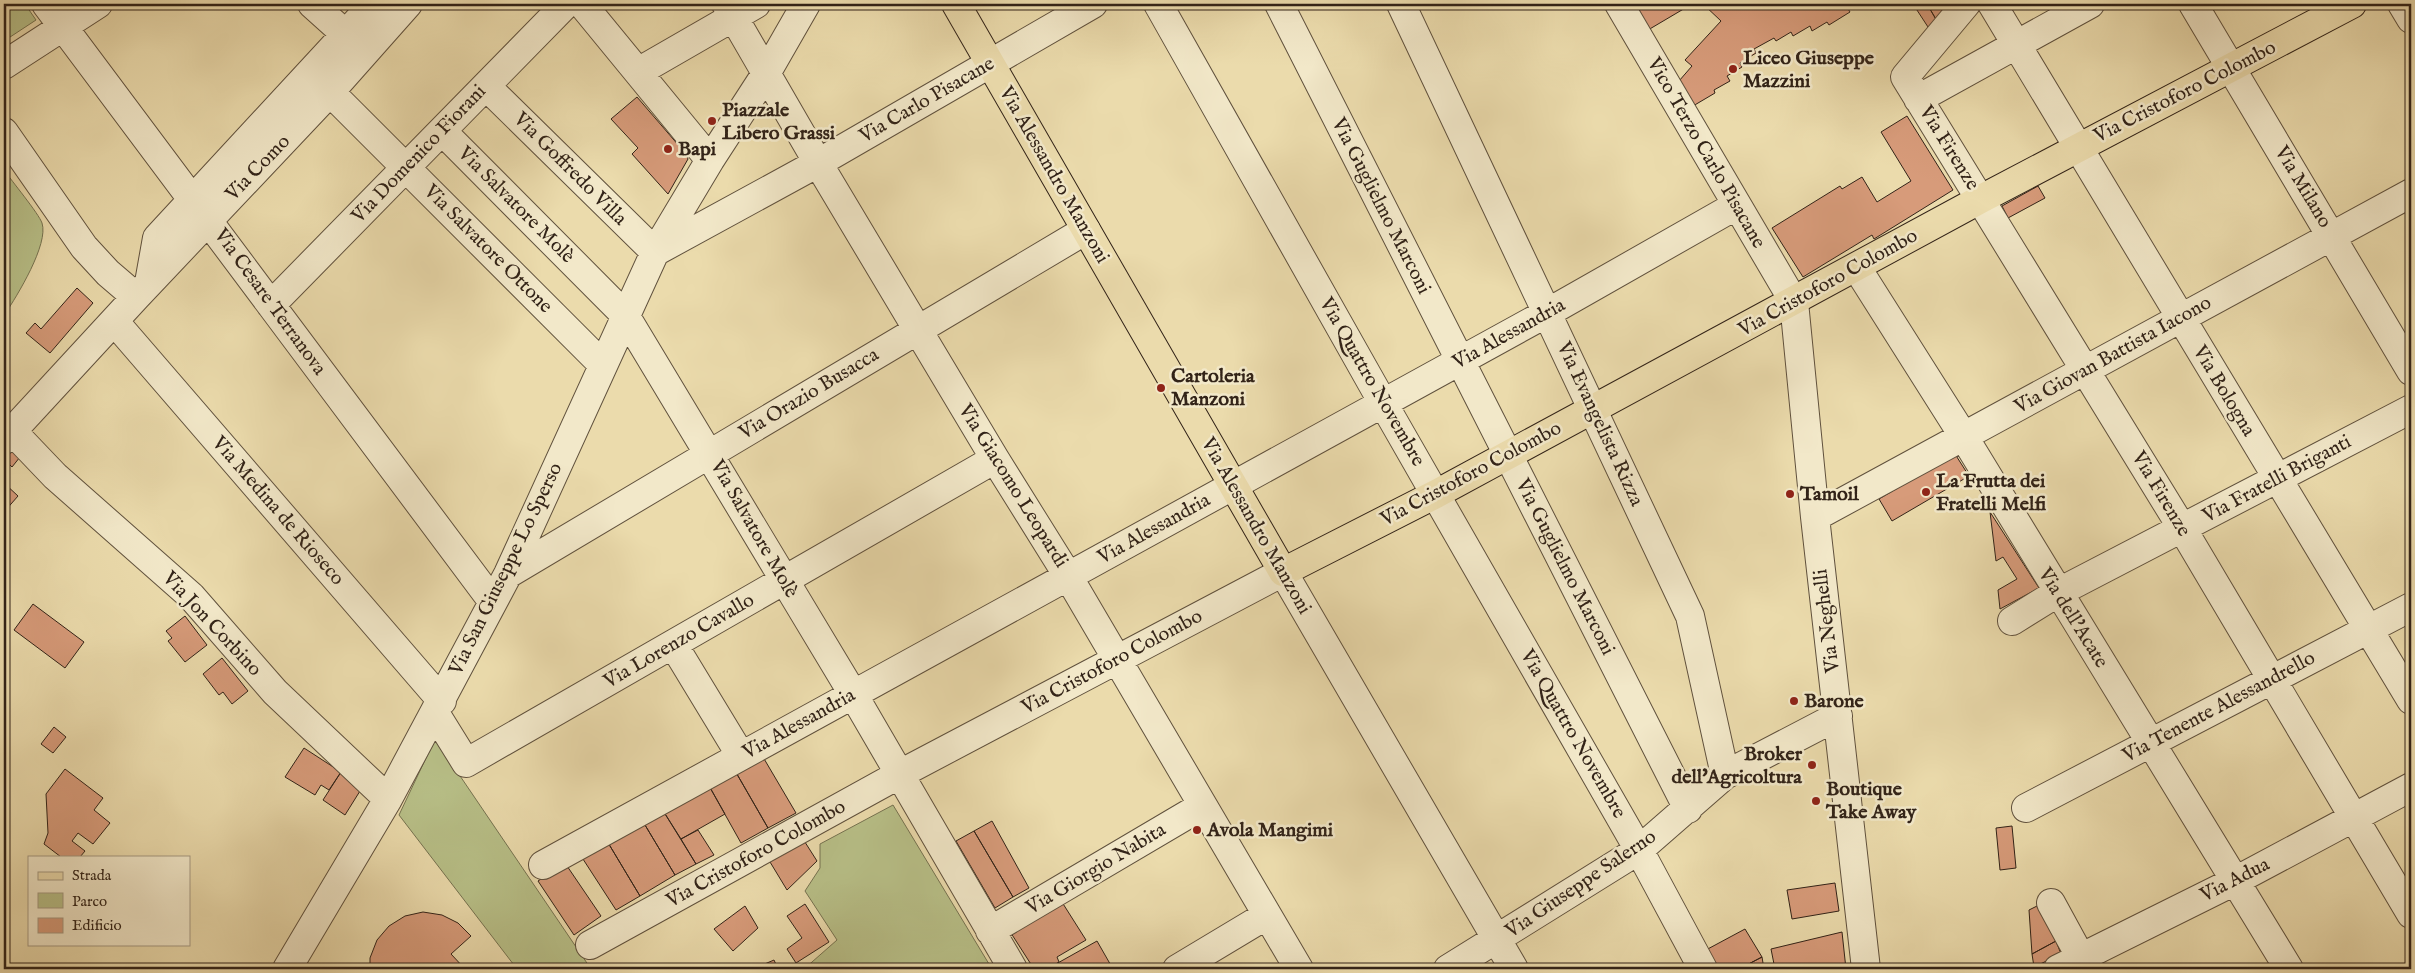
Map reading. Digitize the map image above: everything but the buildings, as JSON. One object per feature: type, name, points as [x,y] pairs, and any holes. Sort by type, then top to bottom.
[{"type":"main road","name":"Via Alessandro Manzoni","points":[[956,4],[1282,572]]},
{"type":"main road","name":"Via Cristoforo Colombo","points":[[1282,572],[1436,494],[2078,147],[2231,69],[2352,4]]},
{"type":"street","name":"Via Cesare Terranova","points":[[46,4],[493,602]]},
{"type":"street","points":[[4,65],[98,4]]},
{"type":"street","points":[[312,4],[356,43]]},
{"type":"street","points":[[8,436],[142,290],[157,238],[201,209],[356,43],[366,12],[378,4]]},
{"type":"street","name":"Via Como","points":[[201,209],[330,92],[356,43],[408,4]]},
{"type":"street","name":"Via Domenico Fiorani","points":[[271,305],[566,4]]},
{"type":"street","points":[[582,4],[710,160]]},
{"type":"street","name":"Via San Giuseppe Lo Sperso","points":[[287,969],[388,799],[508,574],[655,252],[710,160],[767,72],[806,4]]},
{"type":"street","name":"Via Carlo Pisacane","points":[[655,252],[818,163],[1093,4]]},
{"type":"street","name":"Via Quattro Novembre","points":[[1158,4],[1383,403],[1639,850],[1703,969]]},
{"type":"street","name":"Via Guglielmo Marconi","points":[[1279,4],[1688,809]]},
{"type":"street","name":"Via Evangelista Rizza","points":[[1401,4],[1690,616],[1726,775]]},
{"type":"street","name":"Vico Terzo Carlo Pisacane","points":[[1619,4],[1794,302]]},
{"type":"street","points":[[1911,88],[1966,4]]},
{"type":"street","name":"Via Bologna","points":[[1992,4],[2411,700]]},
{"type":"street","points":[[1911,88],[2015,44],[2090,4]]},
{"type":"street","name":"Via Milano","points":[[2193,4],[2333,236],[2411,371]]},
{"type":"street","points":[[2402,4],[2411,20]]},
{"type":"street","points":[[638,72],[739,8]]},
{"type":"street","name":"Via Giacomo Leopardi","points":[[739,8],[767,72],[818,163],[995,459],[1068,576],[1299,969]]},
{"type":"street","name":"Via Goffredo Villa","points":[[486,86],[655,252]]},
{"type":"street","name":"Via Firenze","points":[[1911,88],[2182,528],[2411,914]]},
{"type":"street","name":"Via Salvatore Ottone","points":[[330,92],[603,365]]},
{"type":"street","name":"Via Salvatore Molè","points":[[442,131],[625,315],[853,694],[1013,969]]},
{"type":"street","points":[[4,132],[84,247],[108,273],[142,290]]},
{"type":"street","name":"Via Giovan Battista Iacono","points":[[1815,517],[2411,193]]},
{"type":"street","name":"Via Alessandria","points":[[543,865],[1547,313],[1737,205]]},
{"type":"street","name":"Via Orazio Busacca","points":[[508,574],[1086,230]]},
{"type":"street","name":"Via dell'Acate","points":[[1857,268],[1964,436],[2057,593],[2289,969]]},
{"type":"street","name":"Via Neghelli","points":[[1794,302],[1815,517],[1866,969]]},
{"type":"street","name":"Via Medina de Rioseco","points":[[114,321],[438,707]]},
{"type":"street","name":"Via Fratelli Briganti","points":[[2012,621],[2057,593],[2411,409]]},
{"type":"street","name":"Via Jon Corbino","points":[[8,436],[191,596],[275,692],[388,799]]},
{"type":"street","name":"Via Lorenzo Cavallo","points":[[438,707],[466,763],[995,459]]},
{"type":"street","name":"Via Cristoforo Colombo","points":[[590,945],[900,774],[1282,572]]},
{"type":"street","name":"Via Alessandro Manzoni","points":[[1282,572],[1514,969]]},
{"type":"street","name":"Via Tenente Alessandrello","points":[[2026,808],[2411,606]]},
{"type":"street","points":[[673,644],[741,756]]},
{"type":"street","name":"Via Giuseppe Salerno","points":[[1448,969],[1498,940],[1639,850],[1726,775],[1838,716]]},
{"type":"street","name":"Via Adua","points":[[2075,965],[2411,787]]},
{"type":"street","name":"Via Giorgio Nabita","points":[[990,931],[1202,806]]},
{"type":"street","points":[[2051,903],[2075,965]]},
{"type":"street","points":[[1177,969],[1267,915]]},
{"type":"green space","points":[[4,4],[25,4],[36,20],[4,41]]},
{"type":"green space","points":[[4,170],[40,219],[43,232],[41,244],[31,270],[5,314]]},
{"type":"green space","points":[[435,739],[591,969],[517,969],[399,815]]},
{"type":"green space","points":[[893,805],[992,969],[804,969],[837,940],[805,891],[820,868],[820,844]]},
{"type":"place","name":"Liceo Giuseppe Mazzini","points":[[1733,69]]},
{"type":"place","name":"Piazzale Libero Grassi","points":[[712,121]]},
{"type":"place","name":"Bapi","points":[[668,149]]},
{"type":"place","name":"Cartoleria Manzoni","points":[[1161,388]]},
{"type":"place","name":"La Frutta dei Fratelli Melfi","points":[[1926,492]]},
{"type":"place","name":"Tamoil","points":[[1790,494]]},
{"type":"place","name":"Barone","points":[[1794,701]]},
{"type":"place","name":"Broker dell'Agricoltura","points":[[1812,765]]},
{"type":"place","name":"Boutique Take Away","points":[[1816,801]]},
{"type":"place","name":"Avola Mangimi","points":[[1197,830]]}]
